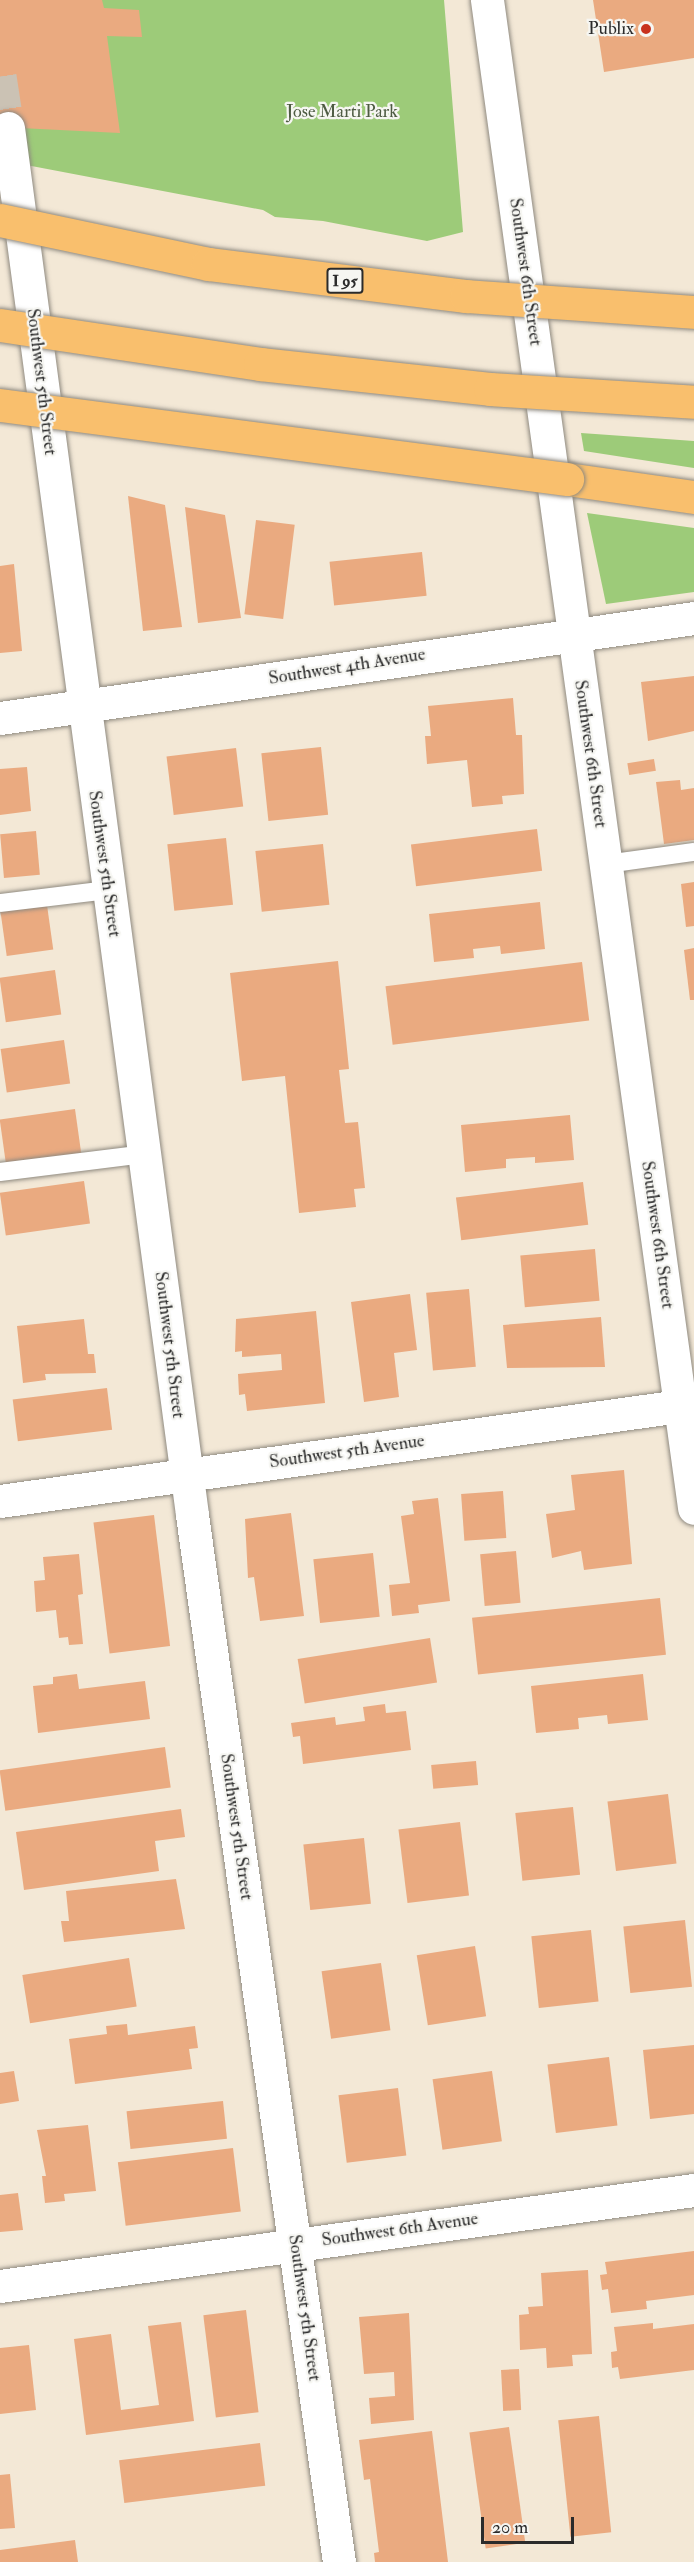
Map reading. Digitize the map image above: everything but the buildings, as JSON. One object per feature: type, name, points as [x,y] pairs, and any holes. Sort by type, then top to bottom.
[{"type":"highway","name":"I 95","points":[[0,220],[208,264],[466,296],[694,312]]},
{"type":"highway","points":[[0,325],[260,364],[490,388],[694,402]]},
{"type":"highway","points":[[0,405],[688,496]]},
{"type":"street","name":"Southwest 6th Street","points":[[487,0],[573,633],[687,1405],[694,1508]]},
{"type":"street","name":"Southwest 5th Street","points":[[8,128],[186,1475],[339,2562]]},
{"type":"street","name":"Southwest 4th Avenue","points":[[0,718],[573,633],[694,618]]},
{"type":"street","name":"Southwest 5th Avenue","points":[[0,1501],[687,1405]]},
{"type":"street","name":"Southwest 6th Avenue","points":[[0,2286],[694,2190]]},
{"type":"lane","points":[[606,864],[694,852]]},
{"type":"lane","points":[[0,903],[107,890]]},
{"type":"lane","points":[[0,1172],[144,1154]]},
{"type":"green space","name":"Jose Marti Park","points":[[0,0],[444,0],[463,232],[427,241],[323,221],[275,217],[263,210],[0,160]]},
{"type":"green space","points":[[581,433],[694,441],[694,468],[584,451]]},
{"type":"green space","points":[[587,513],[694,528],[694,592],[606,604]]},
{"type":"tunnel","points":[[0,76],[8,128]]},
{"type":"place","name":"Publix","points":[[646,29]]}]
